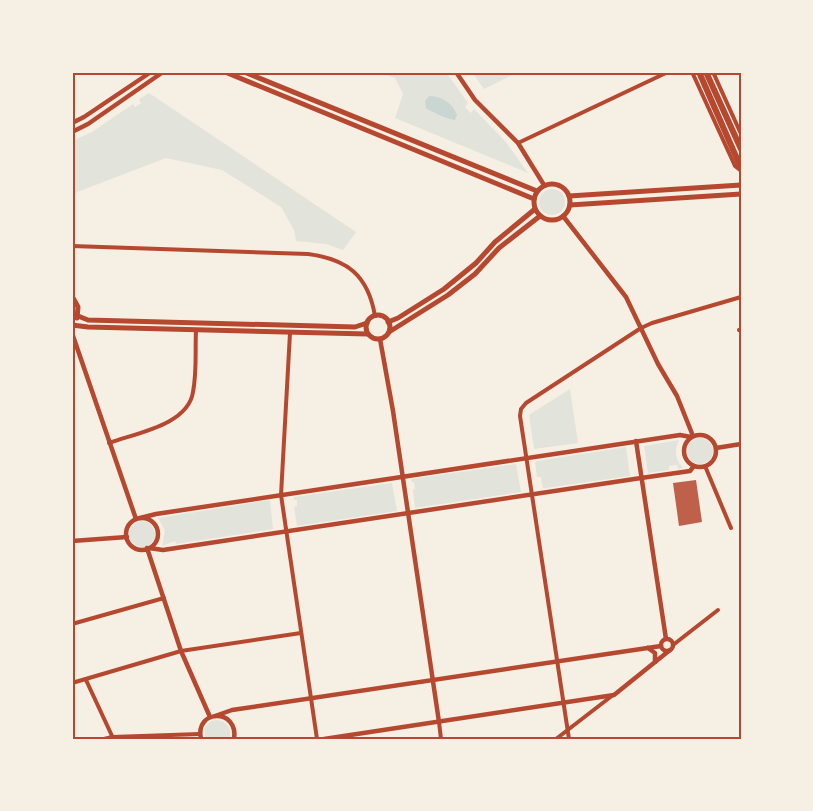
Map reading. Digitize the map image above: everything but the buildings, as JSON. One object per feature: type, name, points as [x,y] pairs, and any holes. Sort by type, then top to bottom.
[{"type":"main road","points":[[225,72],[534,199]]},
{"type":"main road","points":[[244,72],[537,191]]},
{"type":"main road","points":[[699,72],[741,169]]},
{"type":"main road","points":[[706,72],[741,149]]},
{"type":"main road","points":[[544,185],[559,185],[569,196],[570,205],[563,216],[552,220],[540,216],[534,199],[537,191],[544,185]]},
{"type":"main road","points":[[569,196],[741,186]]},
{"type":"main road","points":[[570,205],[741,194]]},
{"type":"main road","points":[[388,322],[444,290],[476,263],[495,242],[536,209]]},
{"type":"main road","points":[[72,296],[78,307],[78,316],[72,324],[88,327],[368,334],[380,339],[448,295],[475,274],[499,248],[540,216]]},
{"type":"main road","points":[[78,316],[88,320],[355,327],[367,323],[375,316],[383,316],[388,322],[389,332]]},
{"type":"main road","points":[[367,323],[368,334]]},
{"type":"street","points":[[72,123],[151,72]]},
{"type":"street","points":[[72,132],[88,124],[163,72]]},
{"type":"street","points":[[456,72],[475,100],[518,143],[544,185]]},
{"type":"street","points":[[518,143],[668,72]]},
{"type":"street","points":[[692,72],[735,166],[741,169]]},
{"type":"street","points":[[713,72],[741,134]]},
{"type":"street","points":[[563,216],[620,287],[658,364],[677,396],[692,437]]},
{"type":"street","points":[[72,246],[327,256],[346,265],[358,276],[368,289],[375,316]]},
{"type":"street","points":[[569,739],[531,494],[520,416],[521,409],[526,403],[641,328],[741,297]]},
{"type":"street","points":[[109,443],[175,420],[184,412],[194,393],[196,331]]},
{"type":"street","points":[[72,333],[109,443],[138,518]]},
{"type":"street","points":[[290,333],[281,495],[317,739]]},
{"type":"street","points":[[380,339],[441,739]]},
{"type":"street","points":[[692,437],[686,444],[684,452],[687,460],[694,466],[705,466],[714,459],[716,448],[712,441],[706,436],[680,435],[156,514],[138,518],[129,524],[127,537],[132,546],[142,549],[163,549],[690,471],[694,466]]},
{"type":"street","points":[[104,739],[200,737],[202,724],[212,717],[232,710],[661,646],[666,639],[636,441]]},
{"type":"street","points":[[716,448],[741,444]]},
{"type":"street","points":[[705,466],[731,528]]},
{"type":"street","points":[[138,518],[152,521],[157,529],[157,538],[148,548]]},
{"type":"street","points":[[72,541],[127,537]]},
{"type":"street","points":[[148,548],[181,651],[212,717]]},
{"type":"street","points":[[72,624],[165,598]]},
{"type":"street","points":[[556,739],[718,610]]},
{"type":"street","points":[[72,683],[181,651],[301,633]]},
{"type":"street","points":[[666,639],[670,640],[671,648]]},
{"type":"street","points":[[661,646],[664,651],[671,648]]},
{"type":"street","points":[[648,648],[655,653],[655,662]]},
{"type":"street","points":[[86,680],[113,738]]},
{"type":"street","points":[[324,739],[614,695]]},
{"type":"street","points":[[212,717],[220,716],[230,721],[234,739]]},
{"type":"shaded area","points":[[379,72],[446,72],[468,103],[465,107],[471,113],[474,109],[506,142],[528,173],[395,118],[403,94],[395,78]]},
{"type":"shaded area","points":[[472,72],[510,72],[512,75],[484,89]]},
{"type":"shaded area","points":[[149,93],[356,232],[343,250],[326,244],[296,241],[294,230],[281,207],[222,170],[166,158],[72,194],[72,141],[92,132],[133,104],[135,107],[141,103],[139,99]]},
{"type":"shaded area","points":[[429,96],[442,99],[450,104],[457,115],[455,120],[426,108],[425,101]]},
{"type":"shaded area","points":[[552,189],[561,193],[565,202],[561,211],[552,215],[543,211],[539,202],[543,193]]},
{"type":"shaded area","points":[[570,389],[578,443],[534,449],[529,415]]},
{"type":"shaded area","points":[[700,438],[709,442],[713,451],[709,460],[700,464],[691,460],[687,451],[691,442]]},
{"type":"shaded area","points":[[679,440],[676,455],[683,468],[678,469],[677,465],[669,466],[669,470],[648,473],[644,446]]},
{"type":"shaded area","points":[[626,447],[630,476],[539,489],[543,488],[541,477],[537,477],[535,462],[537,461]]},
{"type":"shaded area","points":[[516,464],[521,492],[415,508],[413,490],[415,489],[411,479]]},
{"type":"shaded area","points":[[392,483],[397,511],[297,526],[294,507],[297,506],[297,500],[294,500],[294,497]]},
{"type":"shaded area","points":[[270,500],[273,529],[176,544],[175,541],[162,546],[165,531],[158,518]]},
{"type":"shaded area","points":[[142,521],[151,525],[155,534],[151,543],[142,547],[133,543],[129,534],[133,525]]},
{"type":"shaded area","points":[[216,720],[228,726],[230,739],[205,739],[205,728],[211,721]]}]
